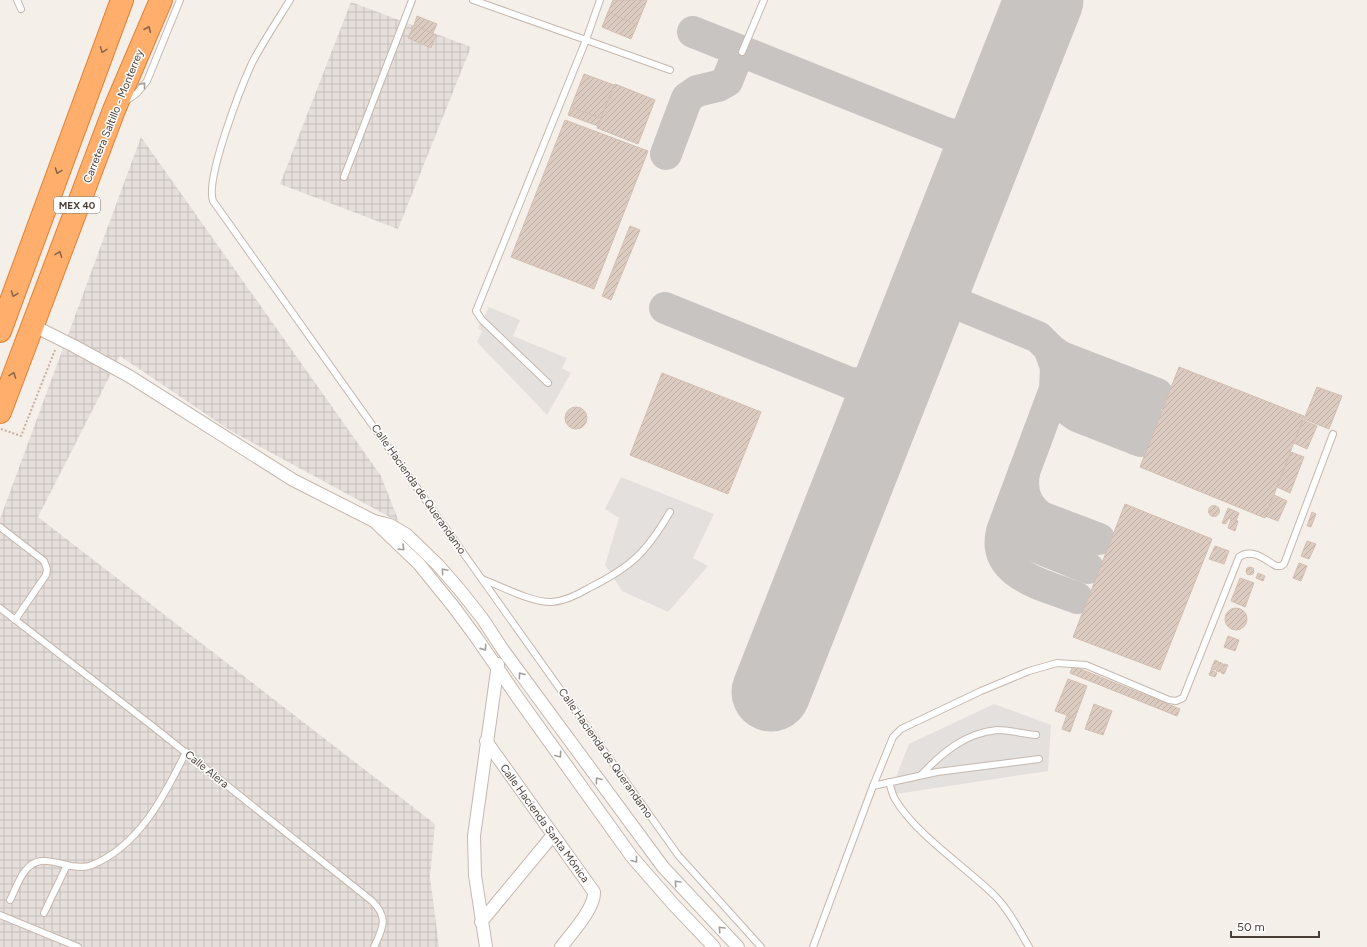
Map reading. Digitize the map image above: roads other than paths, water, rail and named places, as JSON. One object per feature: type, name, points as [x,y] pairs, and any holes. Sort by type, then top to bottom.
[{"type":"highway","name":"MEX 40","points":[[0,331],[122,0]]},
{"type":"highway","name":"Carretera Saltillo - Monterrey","points":[[0,412],[114,110],[161,0]]},
{"type":"street","name":"Calle Hacienda de Querandamo","points":[[32,325],[129,376],[293,480],[374,521],[390,525],[407,535],[438,565],[482,618],[503,650],[663,867],[738,947]]},
{"type":"street","name":"Calle Hacienda de Querandamo","points":[[374,521],[419,564],[476,637],[632,857],[650,880],[714,947]]},
{"type":"street","points":[[486,947],[475,875],[474,836],[497,667],[503,650]]},
{"type":"street","name":"Calle Hacienda Santa Mónica","points":[[486,741],[594,892],[595,897],[590,907],[561,947]]},
{"type":"street","points":[[481,922],[553,835]]},
{"type":"lane","points":[[17,0],[20,9]]},
{"type":"lane","points":[[114,110],[137,93],[147,81],[180,0]]},
{"type":"lane","name":"Calle Hacienda de Querandamo","points":[[290,0],[252,64],[228,125],[212,182],[211,196],[218,208],[678,855],[761,947]]},
{"type":"lane","points":[[344,177],[412,0]]},
{"type":"lane","points":[[473,0],[670,70]]},
{"type":"lane","points":[[548,383],[482,320],[476,311],[586,40],[600,0]]},
{"type":"lane","points":[[742,52],[764,0]]},
{"type":"lane","points":[[812,947],[893,737],[901,729],[981,691],[1030,671],[1057,663],[1086,665],[1169,700],[1176,701],[1183,698],[1240,557],[1247,552],[1253,553],[1276,566],[1281,566],[1284,564],[1333,434]]},
{"type":"lane","points":[[482,579],[540,601],[553,602],[579,594],[626,568],[643,552],[657,535],[670,512]]},
{"type":"lane","points":[[0,527],[44,561],[47,569],[46,575],[15,620]]},
{"type":"lane","name":"Calle Alera","points":[[0,608],[186,752],[380,908],[383,919],[383,927],[374,947]]},
{"type":"lane","points":[[921,775],[937,759],[958,742],[980,733],[998,730],[1036,735]]},
{"type":"lane","points":[[10,900],[24,871],[31,864],[40,861],[84,868],[91,866],[114,852],[131,839],[154,811],[186,752]]},
{"type":"lane","points":[[873,786],[921,775],[1039,759]]},
{"type":"lane","points":[[889,782],[895,798],[902,810],[996,897],[1017,926],[1029,947]]},
{"type":"lane","points":[[44,913],[67,865]]},
{"type":"lane","points":[[0,915],[78,947]]}]
